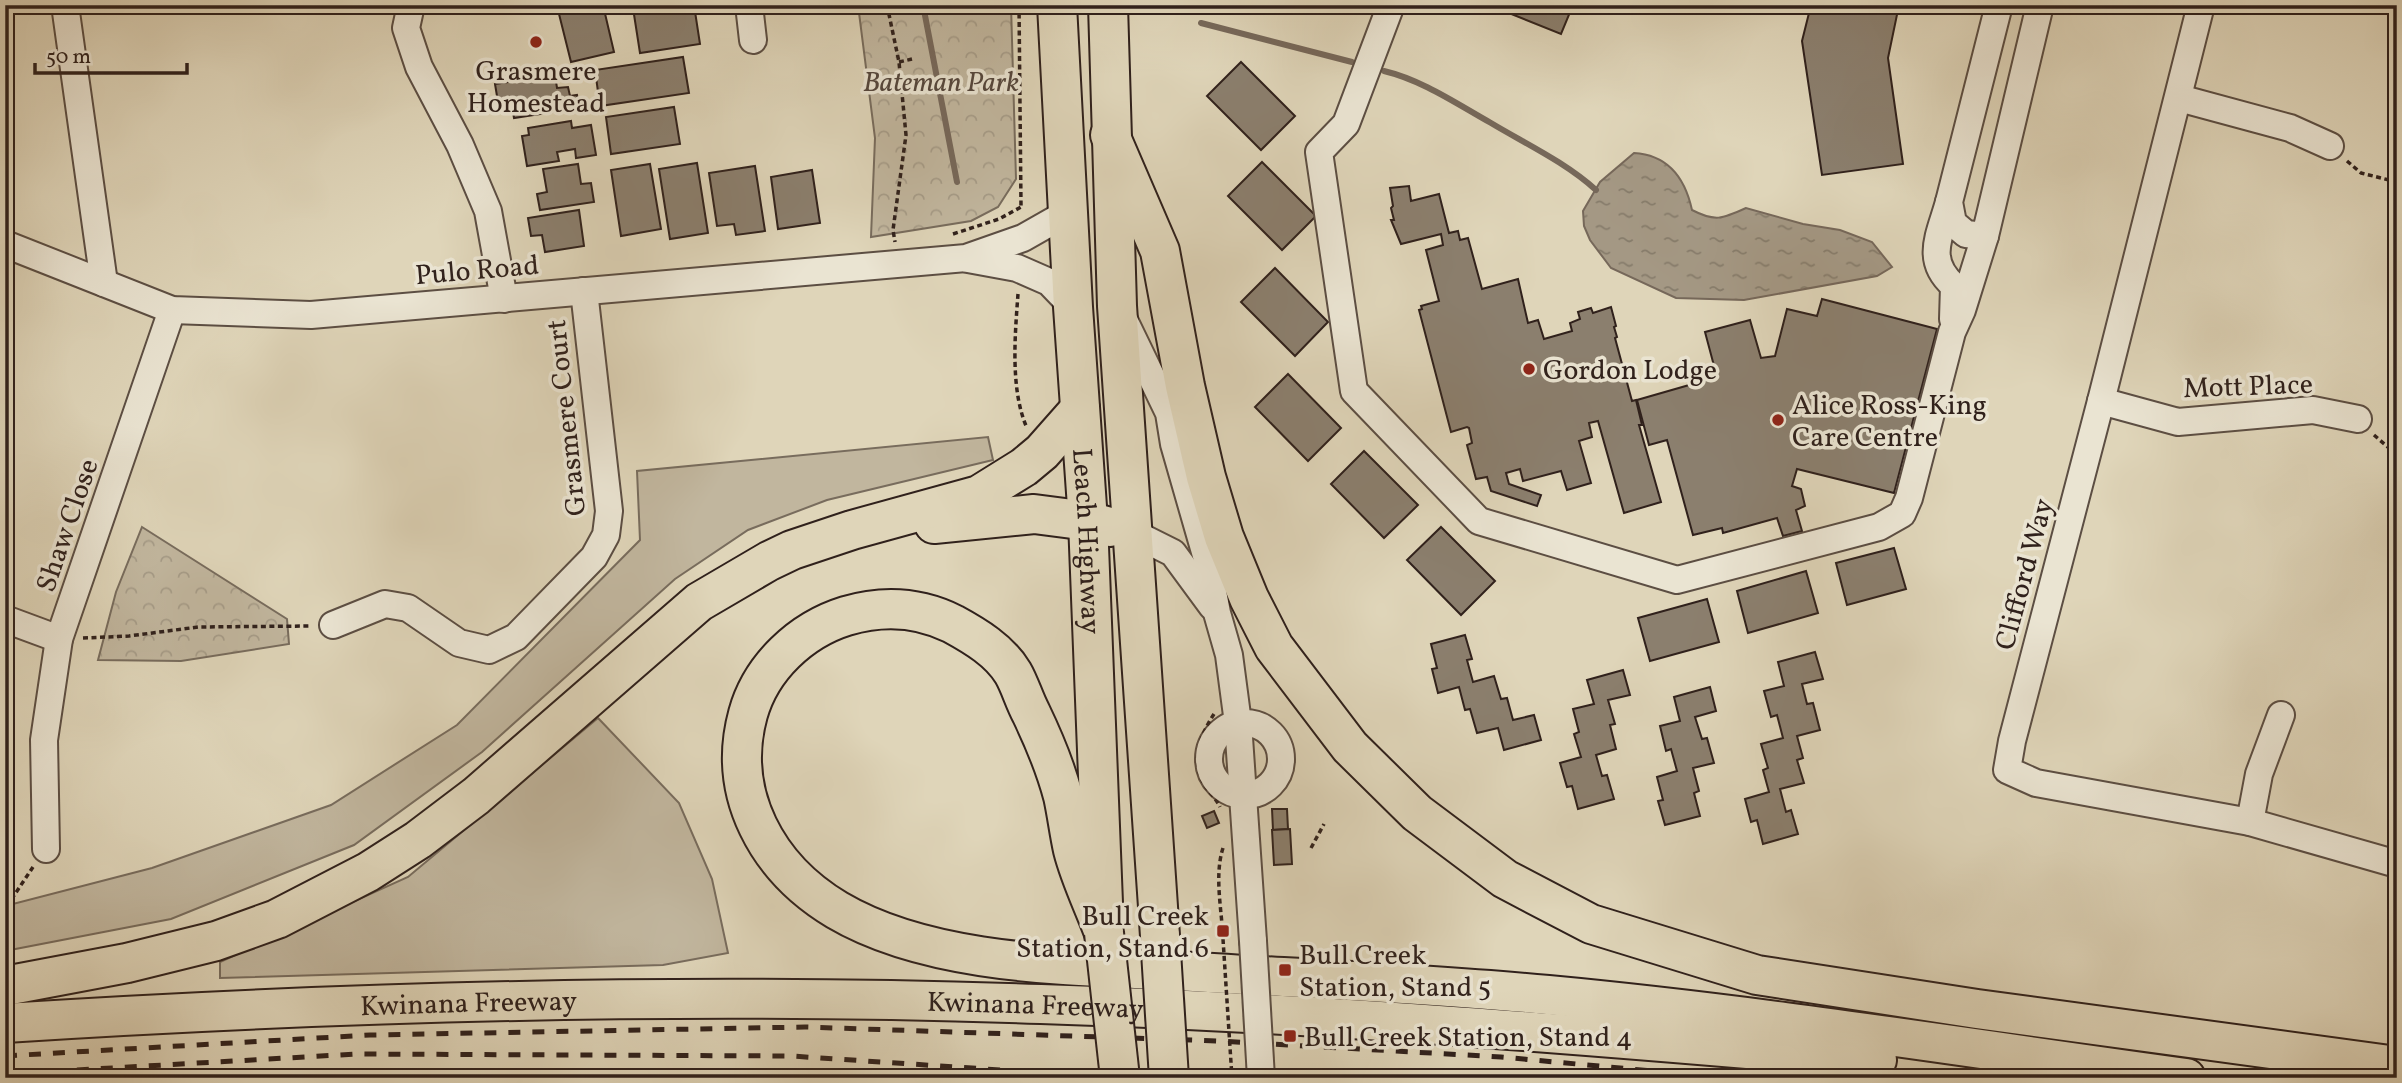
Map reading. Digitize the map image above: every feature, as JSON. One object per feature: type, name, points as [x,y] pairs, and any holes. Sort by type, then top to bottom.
[{"type":"highway","name":"Leach Highway","points":[[1057,5],[1073,307],[1088,521],[1104,933],[1120,1078]]},
{"type":"highway","name":"Leach Highway","points":[[1108,5],[1117,306],[1169,1078]]},
{"type":"highway","points":[[1110,135],[1160,251],[1185,386],[1206,477],[1224,537],[1255,610],[1275,647],[1350,747],[1417,813],[1505,879],[1591,924],[1757,975],[1977,1009],[2397,1066]]},
{"type":"highway","points":[[5,986],[127,963],[216,941],[277,919],[368,872],[418,840],[476,796],[699,602],[792,550],[852,530],[979,495],[1036,458],[1080,409]]},
{"type":"highway","points":[[852,530],[1034,514],[1088,521],[1133,533]]},
{"type":"highway","points":[[1104,933],[1074,855],[1063,796],[1049,749],[1011,669],[978,637],[936,615],[899,608],[861,611],[827,622],[795,642],[769,672],[750,706],[742,740],[741,774],[752,816],[774,853],[803,886],[839,911],[895,937],[955,952],[1066,965],[1506,992],[1639,1005],[2186,1078]]},
{"type":"highway","name":"Kwinana Freeway","points":[[5,1023],[338,1007],[568,1000],[792,999],[1041,1004],[1367,1020],[1596,1036],[2064,1078]]},
{"type":"street","points":[[65,5],[104,283]]},
{"type":"street","points":[[411,5],[406,28],[419,67],[460,145],[488,211],[503,299]]},
{"type":"street","points":[[749,5],[753,40]]},
{"type":"street","points":[[1391,5],[1346,124],[1320,152],[1354,391],[1479,521],[1677,580],[1885,525],[1902,514],[1909,498],[1952,331],[1962,310],[1985,236],[2040,5]]},
{"type":"street","points":[[1952,331],[1954,286],[1942,276],[1936,260],[1937,242],[1999,5]]},
{"type":"street","name":"Clifford Way","points":[[2201,5],[2012,741],[2007,770],[2036,783],[2250,822],[2397,864]]},
{"type":"street","points":[[2179,98],[2290,128],[2330,146]]},
{"type":"street","points":[[1949,202],[1953,223],[1966,234],[1985,236]]},
{"type":"street","name":"Pulo Road","points":[[5,244],[172,310],[311,316],[966,258],[1023,238],[1068,213]]},
{"type":"street","name":"Pulo Road","points":[[966,258],[1020,270],[1049,282],[1073,307]]},
{"type":"street","name":"Grasmere Court","points":[[332,625],[385,604],[408,608],[459,643],[489,650],[516,637],[594,557],[606,535],[609,511],[584,291]]},
{"type":"street","points":[[1117,306],[1169,413],[1174,444],[1207,559],[1217,613],[1229,655],[1244,796],[1261,1078]]},
{"type":"street","name":"Shaw Close","points":[[46,849],[44,740],[59,639],[172,310]]},
{"type":"street","name":"Mott Place","points":[[2101,401],[2178,422],[2314,410],[2358,419]]},
{"type":"street","points":[[1133,533],[1173,553],[1217,613]]},
{"type":"street","points":[[5,619],[59,639]]},
{"type":"street","points":[[2250,822],[2259,774],[2281,715]]},
{"type":"street","points":[[1238,723],[1251,723],[1272,734],[1279,744],[1282,757],[1276,780],[1267,789],[1244,796]]},
{"type":"path","points":[[887,5],[899,62],[906,135],[893,230],[896,249]]},
{"type":"path","points":[[1019,5],[1021,207]]},
{"type":"path","points":[[899,62],[912,59]]},
{"type":"path","points":[[2330,146],[2361,173],[2397,182]]},
{"type":"path","points":[[1020,270],[1014,341],[1020,412],[1028,430]]},
{"type":"path","points":[[2358,419],[2397,455]]},
{"type":"path","points":[[59,639],[129,636],[198,626],[332,625]]},
{"type":"path","points":[[1216,708],[1214,716],[1201,735],[1197,764],[1204,785],[1221,810]]},
{"type":"path","points":[[1311,848],[1324,824]]},
{"type":"path","points":[[1226,838],[1220,858],[1232,1078]]},
{"type":"path","points":[[5,903],[9,903],[46,849]]},
{"type":"green space","name":"Bateman Park","points":[[858,5],[1011,5],[1016,179],[998,207],[971,221],[871,237],[875,138]]},
{"type":"green space","points":[[988,437],[993,460],[827,500],[748,530],[675,579],[482,752],[354,845],[171,919],[5,951],[5,906],[152,868],[331,805],[457,725],[640,540],[637,471]]},
{"type":"green space","points":[[142,527],[287,619],[289,644],[181,661],[98,660],[116,592]]},
{"type":"green space","points":[[598,718],[679,803],[712,879],[728,953],[663,965],[220,978],[220,962],[408,877]]},
{"type":"water","points":[[1634,153],[1656,158],[1673,170],[1685,188],[1692,210],[1700,214],[1719,218],[1746,208],[1803,224],[1840,230],[1872,242],[1892,267],[1877,276],[1744,300],[1676,298],[1611,268],[1590,240],[1584,226],[1583,211],[1600,182]]},
{"type":"building","points":[[468,5],[514,5],[469,12]]},
{"type":"building","points":[[579,5],[603,5],[614,52],[571,62],[558,10]]},
{"type":"building","points":[[694,5],[700,44],[640,53],[633,8]]},
{"type":"building","points":[[1489,5],[1573,5],[1561,34]]},
{"type":"building","points":[[1811,5],[1899,5],[1888,58],[1903,164],[1822,175],[1802,41]]},
{"type":"building","points":[[683,57],[689,93],[600,106],[595,70]]},
{"type":"building","points":[[1241,62],[1295,116],[1261,150],[1207,96]]},
{"type":"building","points":[[555,75],[557,88],[568,87],[570,96],[577,95],[579,108],[514,118],[511,100],[498,102],[495,84]]},
{"type":"building","points":[[674,107],[680,144],[611,154],[606,117]]},
{"type":"building","points":[[571,121],[572,128],[591,125],[596,155],[576,158],[575,149],[557,152],[559,161],[527,166],[522,136],[529,135],[528,128]]},
{"type":"building","points":[[1262,162],[1316,216],[1282,250],[1228,196]]},
{"type":"building","points":[[697,163],[708,233],[670,239],[659,169]]},
{"type":"building","points":[[578,164],[581,184],[591,183],[594,202],[540,210],[537,194],[547,192],[543,169]]},
{"type":"building","points":[[650,164],[661,229],[621,236],[611,170]]},
{"type":"building","points":[[755,166],[765,231],[736,235],[734,224],[717,226],[709,173]]},
{"type":"building","points":[[812,170],[820,223],[778,229],[771,177]]},
{"type":"building","name":"Gordon Lodge","points":[[1409,186],[1411,201],[1439,194],[1449,233],[1458,231],[1460,240],[1468,238],[1482,289],[1518,279],[1528,323],[1538,320],[1544,339],[1572,331],[1570,323],[1580,319],[1578,312],[1591,308],[1593,313],[1611,307],[1616,326],[1615,338],[1632,401],[1636,400],[1642,425],[1639,425],[1661,502],[1624,513],[1598,421],[1589,423],[1592,437],[1579,441],[1591,483],[1567,490],[1561,471],[1523,481],[1520,469],[1506,473],[1509,484],[1541,495],[1537,506],[1491,491],[1487,477],[1476,479],[1467,445],[1472,443],[1469,428],[1451,432],[1419,310],[1422,309],[1421,306],[1439,301],[1426,250],[1443,245],[1441,234],[1401,244],[1391,220],[1394,220],[1390,188]]},
{"type":"building","points":[[579,210],[584,246],[545,252],[542,235],[531,236],[528,218]]},
{"type":"building","points":[[1275,268],[1328,322],[1295,356],[1241,302]]},
{"type":"building","name":"Alice Ross-King Care Centre","points":[[1822,299],[1937,329],[1894,493],[1797,469],[1792,486],[1801,489],[1805,506],[1796,510],[1802,531],[1783,536],[1777,518],[1723,533],[1722,528],[1693,535],[1667,440],[1649,445],[1637,400],[1717,377],[1705,332],[1750,320],[1761,358],[1775,356],[1787,309],[1817,316]]},
{"type":"building","points":[[1288,374],[1341,428],[1308,461],[1255,407]]},
{"type":"building","points":[[1364,451],[1418,505],[1384,538],[1331,484]]},
{"type":"building","points":[[1441,527],[1495,581],[1461,615],[1407,560]]},
{"type":"building","points":[[1894,548],[1906,589],[1847,605],[1836,563]]},
{"type":"building","points":[[1806,571],[1818,613],[1748,633],[1737,591]]},
{"type":"building","points":[[1707,599],[1719,642],[1650,661],[1638,618]]},
{"type":"building","points":[[1465,635],[1472,659],[1467,660],[1473,682],[1494,676],[1501,699],[1507,698],[1513,720],[1534,715],[1541,740],[1504,750],[1498,728],[1477,733],[1470,709],[1465,710],[1459,687],[1438,693],[1432,669],[1437,668],[1431,644]]},
{"type":"building","points":[[1815,652],[1823,679],[1802,684],[1807,704],[1813,703],[1820,730],[1797,736],[1803,758],[1797,760],[1804,783],[1780,789],[1786,812],[1791,810],[1798,834],[1763,844],[1757,820],[1751,822],[1745,799],[1769,792],[1763,770],[1768,768],[1761,744],[1783,738],[1777,715],[1771,717],[1764,691],[1784,686],[1778,662]]},
{"type":"building","points":[[1623,670],[1630,695],[1608,700],[1615,724],[1610,725],[1616,749],[1596,755],[1602,776],[1607,775],[1614,799],[1578,809],[1572,786],[1567,787],[1560,763],[1581,757],[1574,734],[1579,732],[1573,709],[1594,704],[1587,680]]},
{"type":"building","points":[[1710,687],[1716,711],[1695,717],[1702,739],[1707,738],[1714,763],[1693,768],[1699,791],[1694,793],[1700,816],[1665,825],[1658,801],[1663,800],[1657,777],[1677,771],[1671,749],[1666,751],[1660,726],[1680,721],[1674,697]]},
{"type":"building","points":[[1272,809],[1287,809],[1288,829],[1273,830]]},
{"type":"building","points":[[1214,811],[1219,823],[1207,828],[1202,816]]},
{"type":"building","points":[[1290,829],[1292,864],[1274,865],[1272,830]]},
{"type":"waterway","points":[[923,5],[957,182]]},
{"type":"waterway","points":[[1201,23],[1352,62]]},
{"type":"waterway","points":[[1384,71],[1426,86],[1558,162],[1596,190]]},
{"type":"railway","points":[[5,1056],[370,1035],[805,1027],[1218,1041],[1501,1057],[1728,1078]]},
{"type":"railway","points":[[5,1074],[357,1054],[791,1056],[1121,1078]]},
{"type":"place","name":"Grasmere Homestead","points":[[536,42]]},
{"type":"place","name":"Gordon Lodge","points":[[1529,369]]},
{"type":"place","name":"Alice Ross-King Care Centre","points":[[1778,420]]},
{"type":"place","name":"Bull Creek Station, Stand 6","points":[[1223,931]]},
{"type":"place","name":"Bull Creek Station, Stand 5","points":[[1285,970]]},
{"type":"place","name":"Bull Creek Station, Stand 4","points":[[1290,1036]]}]
